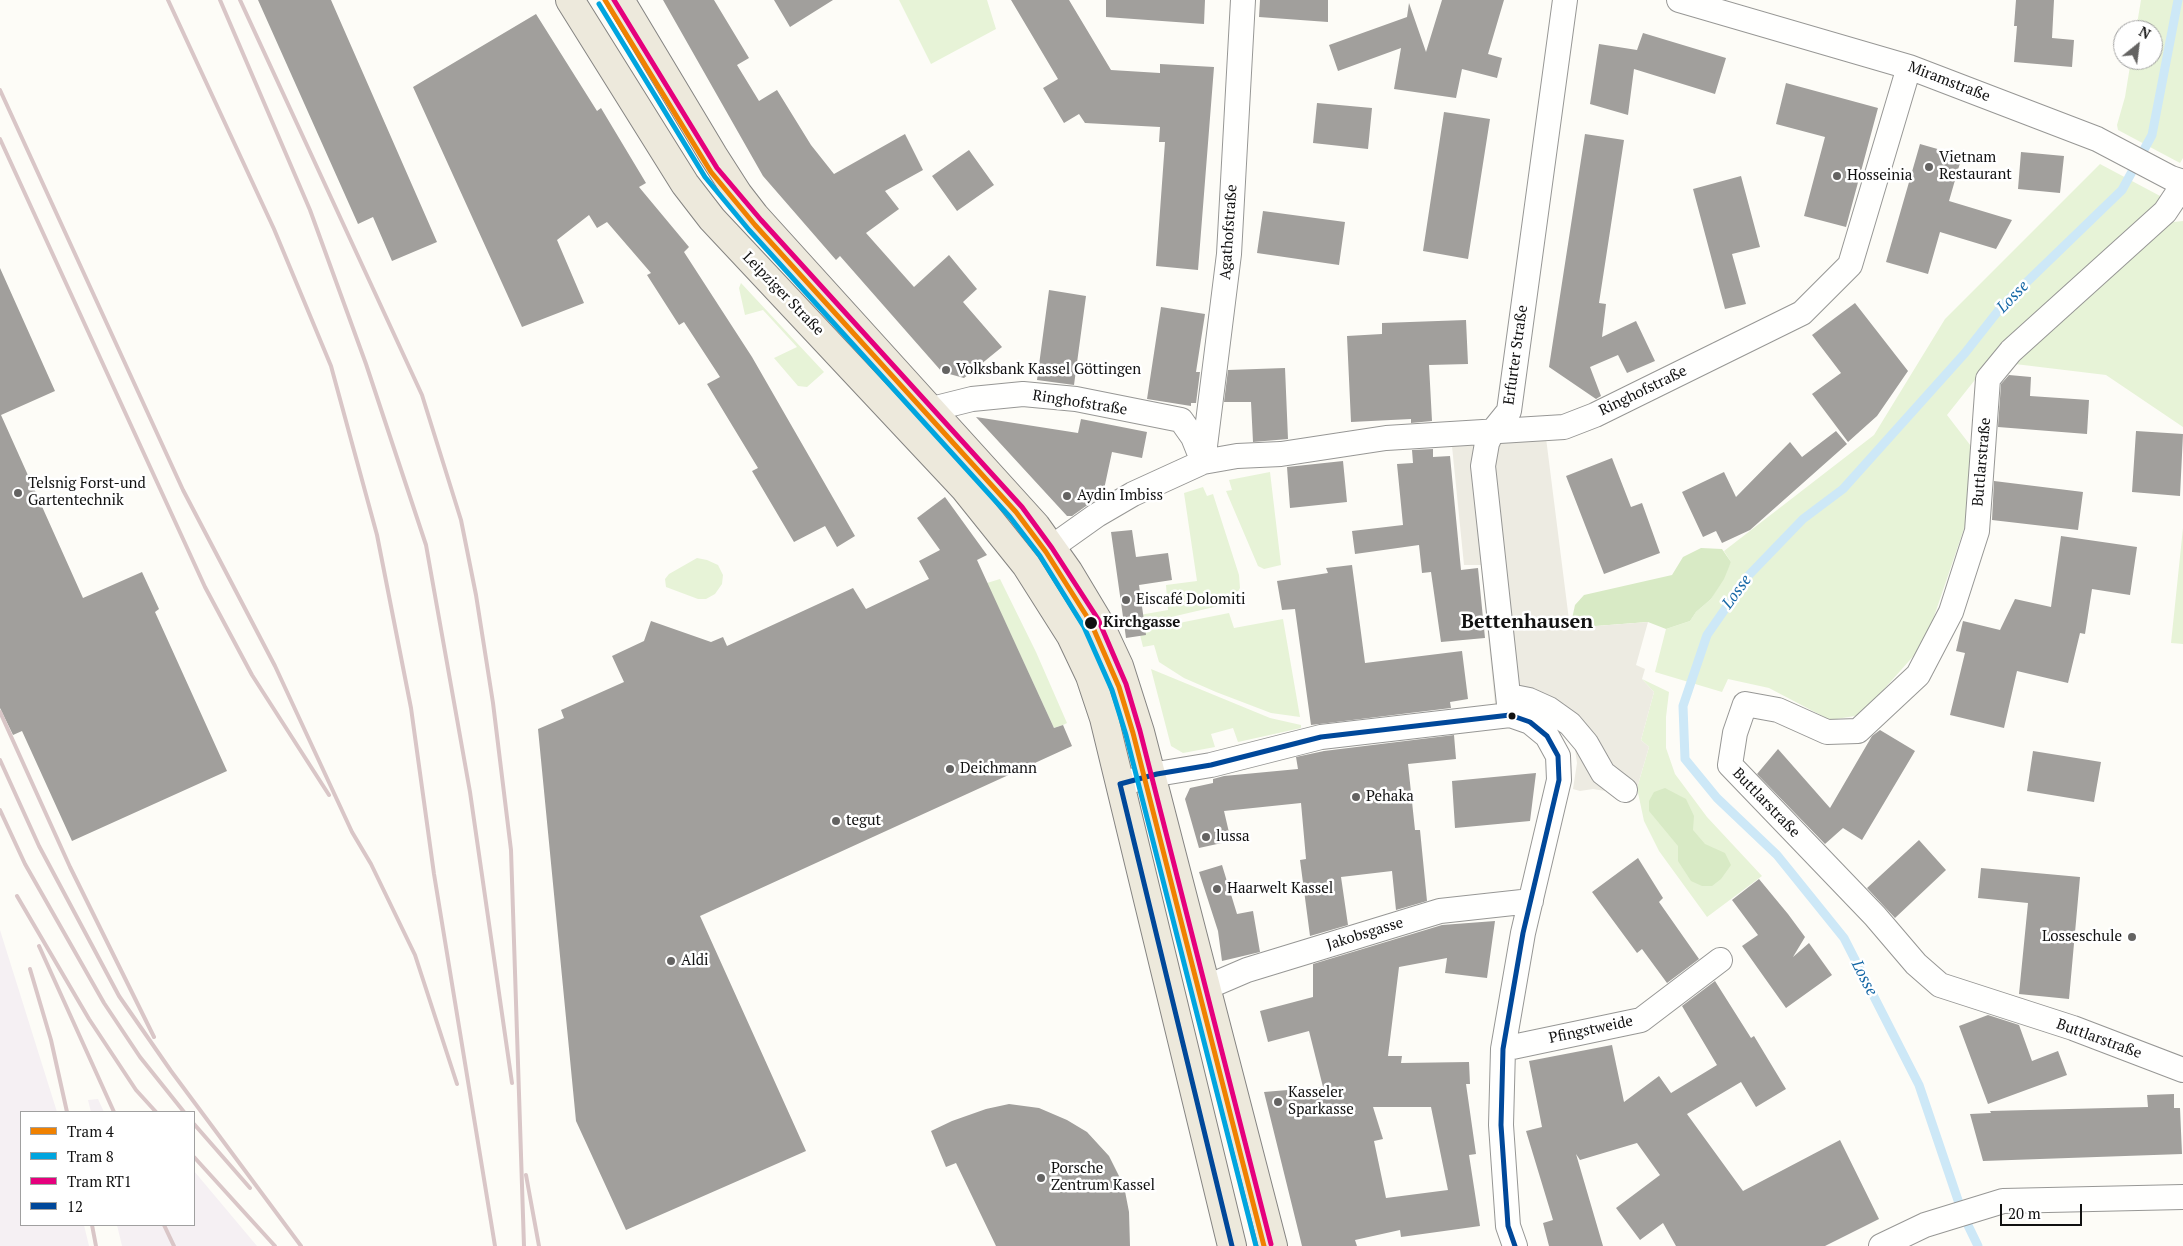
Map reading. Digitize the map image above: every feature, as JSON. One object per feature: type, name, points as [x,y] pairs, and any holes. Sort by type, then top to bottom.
[{"type":"main road","name":"Leipziger Straße","points":[[570,0],[685,184],[712,219],[965,489],[1026,565],[1058,612],[1081,654],[1096,695],[1120,784],[1232,1246]]},
{"type":"main road","name":"Leipziger Straße","points":[[620,0],[713,156],[738,194],[1020,508],[1052,547],[1098,621],[1119,666],[1133,706],[1273,1246]]},
{"type":"main road","points":[[1026,565],[1052,547]]},
{"type":"street","name":"Agathofstraße","points":[[1203,462],[1229,254],[1243,0]]},
{"type":"street","name":"Erfurter Straße","points":[[1509,705],[1483,466],[1490,438],[1509,411],[1565,0]]},
{"type":"street","name":"Miramstraße","points":[[1679,0],[1706,4],[1909,67],[2097,139],[2179,182]]},
{"type":"street","name":"Ringhofstraße","points":[[1052,547],[1097,515],[1133,494],[1203,462],[1236,456],[1281,454],[1386,438],[1490,438],[1564,428],[1595,415],[1802,313],[1850,265],[1909,67]]},
{"type":"street","name":"Buttlarstraße","points":[[2179,182],[2165,212],[2011,351],[1988,379],[1977,531],[1951,612],[1918,675],[1858,730],[1827,732],[1778,710],[1745,704],[1735,733],[1730,765],[1875,916],[1916,964],[1940,985],[2073,1028],[2183,1070]]},
{"type":"street","name":"Ringhofstraße","points":[[932,409],[972,399],[1023,394],[1076,399],[1180,420],[1193,437],[1203,462]]},
{"type":"street","points":[[1120,784],[1210,765],[1321,737],[1529,700],[1549,709],[1570,724],[1586,744],[1603,773],[1625,790]]},
{"type":"street","points":[[1509,705],[1547,736],[1558,756],[1559,780],[1523,933],[1503,1049],[1501,1125],[1508,1226],[1515,1246]]},
{"type":"street","name":"Jakobsgasse","points":[[1205,988],[1247,970],[1440,911],[1531,900]]},
{"type":"street","name":"Pfingstweide","points":[[1503,1049],[1641,1020],[1720,960]]},
{"type":"street","points":[[1881,1246],[1925,1225],[2003,1200],[2183,1197]]},
{"type":"shaded area","points":[[1546,438],[1570,628],[1648,622],[1636,665],[1645,669],[1642,679],[1654,692],[1641,740],[1649,747],[1637,788],[1617,793],[1593,789],[1580,791],[1573,789],[1577,763],[1575,749],[1564,731],[1495,705],[1481,565],[1464,565],[1452,446]]},
{"type":"shaded area","points":[[0,930],[57,1111],[20,1111],[20,1226],[84,1226],[89,1246],[0,1246]]},
{"type":"shaded area","points":[[98,1099],[104,1111],[91,1111],[88,1100]]},
{"type":"shaded area","points":[[195,1172],[257,1246],[122,1246],[117,1226],[195,1226]]},
{"type":"green space","points":[[899,0],[987,0],[996,29],[931,64]]},
{"type":"green space","points":[[2141,0],[2183,0],[2183,158],[2180,163],[2118,130],[2117,125],[2125,97],[2129,70],[2163,70],[2163,20],[2138,20]]},
{"type":"green space","points":[[2100,164],[2162,197],[2155,208],[1978,376],[1947,415],[1974,450],[1969,514],[1925,643],[1861,715],[1830,720],[1769,688],[1728,679],[1722,692],[1655,672],[1666,629],[1690,621],[1696,612],[1711,599],[1731,562],[1724,551],[1874,435],[1945,319]]},
{"type":"green space","points":[[2183,221],[2183,427],[2106,375],[2015,364],[2165,223]]},
{"type":"green space","points":[[741,283],[824,372],[807,387],[798,386],[774,358],[797,347],[763,310],[745,315],[739,288]]},
{"type":"green space","points":[[1270,472],[1281,565],[1264,569],[1258,566],[1226,491],[1232,490],[1229,480]]},
{"type":"green space","points":[[1203,487],[1207,496],[1213,494],[1239,575],[1240,588],[1235,597],[1227,604],[1137,625],[1134,616],[1168,610],[1166,585],[1197,581],[1184,493]]},
{"type":"green space","points":[[2183,528],[2183,644],[2171,643]]},
{"type":"green space","points":[[1701,548],[1722,549],[1731,562],[1724,579],[1711,599],[1696,612],[1690,621],[1666,629],[1648,622],[1570,628],[1575,605],[1584,595],[1672,575],[1683,557]]},
{"type":"green space","points":[[697,558],[718,565],[723,575],[722,584],[715,594],[706,599],[698,599],[666,587],[665,579],[669,574]]},
{"type":"green space","points":[[1000,579],[1036,652],[1067,723],[1063,725],[1054,728],[987,583]]},
{"type":"green space","points":[[1229,613],[1234,628],[1283,619],[1300,717],[1271,713],[1184,678],[1159,662],[1154,645],[1143,647],[1139,631]]},
{"type":"green space","points":[[1151,669],[1270,718],[1301,725],[1301,728],[1238,742],[1233,728],[1211,734],[1215,747],[1183,753],[1171,746]]},
{"type":"green space","points":[[1642,679],[1669,692],[1666,717],[1666,748],[1675,774],[1707,817],[1762,876],[1707,917],[1659,851],[1644,821],[1637,788],[1649,747],[1641,740],[1654,692]]},
{"type":"green space","points":[[1665,788],[1686,799],[1694,816],[1693,830],[1705,844],[1725,853],[1731,865],[1721,879],[1712,886],[1702,886],[1691,881],[1678,861],[1678,846],[1649,811],[1649,801],[1654,792]]},
{"type":"building","points":[[258,0],[331,0],[437,242],[392,261],[373,217],[358,224]]},
{"type":"building","points":[[663,0],[714,0],[749,58],[737,65],[759,101],[777,90],[811,145],[834,174],[905,134],[923,170],[885,191],[899,209],[866,233],[914,287],[949,255],[977,289],[963,302],[1002,347],[964,378],[942,372],[840,256],[836,260],[763,176]]},
{"type":"building","points":[[774,0],[833,0],[790,27]]},
{"type":"building","points":[[1011,0],[1069,0],[1111,70],[1160,73],[1160,64],[1214,67],[1198,270],[1156,266],[1165,142],[1159,142],[1160,127],[1085,123],[1079,114],[1064,123],[1043,88],[1058,79]]},
{"type":"building","points":[[1106,0],[1205,0],[1204,24],[1106,17]]},
{"type":"building","points":[[1260,0],[1328,0],[1328,22],[1259,17]]},
{"type":"building","points":[[1442,0],[1504,0],[1488,54],[1502,58],[1497,78],[1462,69],[1456,98],[1394,89],[1401,48],[1338,71],[1329,45],[1407,17],[1409,3],[1426,52]]},
{"type":"building","points":[[2016,0],[2054,0],[2052,38],[2074,40],[2072,67],[2014,62],[2017,26],[2014,26]]},
{"type":"building","points":[[536,14],[597,111],[601,108],[646,183],[639,187],[689,247],[684,252],[752,357],[855,536],[837,547],[825,526],[794,542],[752,471],[758,468],[707,384],[720,377],[684,322],[679,325],[647,275],[651,273],[607,222],[597,228],[589,215],[557,240],[584,303],[522,327],[413,87]]},
{"type":"building","points":[[1643,33],[1726,58],[1715,94],[1634,69],[1628,115],[1590,104],[1599,44],[1637,50]]},
{"type":"building","name":"Hosseinia","points":[[1786,83],[1878,108],[1846,227],[1804,216],[1825,137],[1776,124]]},
{"type":"building","points":[[1317,103],[1372,108],[1368,149],[1313,143]]},
{"type":"building","points":[[1444,112],[1490,119],[1468,259],[1423,251]]},
{"type":"building","points":[[1585,134],[1624,140],[1599,303],[1606,304],[1602,337],[1636,321],[1655,361],[1627,373],[1618,355],[1590,367],[1601,396],[1596,399],[1549,367]]},
{"type":"building","points":[[1920,144],[1962,156],[1949,201],[2012,220],[1996,249],[1940,232],[1928,274],[1886,262]]},
{"type":"building","points":[[969,150],[994,185],[957,211],[932,176]]},
{"type":"building","points":[[2021,152],[2064,156],[2060,193],[2018,189]]},
{"type":"building","points":[[1741,176],[1760,247],[1732,254],[1746,304],[1725,309],[1693,189]]},
{"type":"building","points":[[1263,211],[1345,222],[1339,265],[1257,253]]},
{"type":"building","name":"Telsnig Forst-und Gartentechnik","points":[[0,268],[55,391],[1,415],[83,598],[142,572],[159,609],[155,612],[227,771],[72,841],[22,731],[13,735],[0,708]]},
{"type":"building","points":[[1049,290],[1086,296],[1074,385],[1037,380]]},
{"type":"building","points":[[1855,303],[1908,371],[1877,416],[1848,442],[1812,394],[1841,373],[1812,335]]},
{"type":"building","points":[[1161,307],[1205,314],[1196,372],[1200,372],[1196,403],[1191,403],[1191,406],[1147,399]]},
{"type":"building","points":[[1466,320],[1468,364],[1429,365],[1432,421],[1411,423],[1411,419],[1351,422],[1347,336],[1382,334],[1382,323]]},
{"type":"building","points":[[1285,368],[1288,439],[1253,442],[1251,402],[1224,402],[1228,370]]},
{"type":"building","points":[[2009,375],[2031,377],[2030,396],[2089,400],[2087,434],[1998,427],[2001,384]]},
{"type":"building","points":[[976,417],[1078,433],[1081,419],[1147,432],[1142,458],[1112,452],[1103,494],[1072,516],[1067,516]]},
{"type":"building","points":[[1836,431],[1847,444],[1750,530],[1722,543],[1716,531],[1703,537],[1682,492],[1724,472],[1736,497],[1790,442],[1802,457]]},
{"type":"building","points":[[2136,431],[2183,434],[2180,496],[2132,492]]},
{"type":"building","points":[[1433,449],[1433,457],[1450,456],[1461,570],[1478,568],[1485,638],[1441,642],[1431,572],[1422,573],[1419,545],[1355,554],[1352,531],[1403,525],[1397,464],[1413,463],[1412,450]]},
{"type":"building","points":[[1612,458],[1631,507],[1642,503],[1660,553],[1604,574],[1566,476]]},
{"type":"building","points":[[1343,461],[1347,502],[1290,508],[1287,467]]},
{"type":"building","points":[[1994,481],[2083,492],[2078,530],[1992,520]]},
{"type":"building","points":[[945,497],[987,555],[977,560],[1054,728],[1063,725],[1072,746],[700,916],[806,1151],[626,1230],[576,1121],[538,729],[564,718],[561,710],[624,682],[612,656],[644,641],[651,621],[711,642],[723,637],[727,646],[853,588],[866,609],[929,579],[919,561],[940,550],[917,518]]},
{"type":"building","points":[[1132,530],[1136,557],[1168,553],[1172,580],[1139,585],[1146,635],[1126,638],[1111,532]]},
{"type":"building","points":[[2061,536],[2137,547],[2130,595],[2092,589],[2085,634],[2080,633],[2068,683],[2017,671],[2004,728],[1950,715],[1965,653],[1956,651],[1963,621],[2000,630],[2015,599],[2051,607]]},
{"type":"building","points":[[1352,565],[1365,663],[1462,651],[1468,699],[1450,702],[1451,708],[1311,725],[1295,609],[1282,610],[1277,581],[1328,573],[1326,568]]},
{"type":"building","points":[[1880,730],[1915,751],[1862,840],[1843,828],[1825,844],[1757,774],[1778,749],[1830,808],[1872,736]]},
{"type":"building","points":[[1454,735],[1456,759],[1408,764],[1415,830],[1420,830],[1427,901],[1396,910],[1392,871],[1341,877],[1348,925],[1310,936],[1300,860],[1306,859],[1301,803],[1224,811],[1231,841],[1199,848],[1185,799],[1190,788],[1213,783],[1213,779],[1224,776],[1298,769],[1296,757],[1324,751]]},
{"type":"building","points":[[2033,751],[2101,762],[2094,802],[2027,791]]},
{"type":"building","points":[[1536,773],[1530,821],[1455,828],[1452,781]]},
{"type":"building","points":[[1919,840],[1946,870],[1895,918],[1867,888]]},
{"type":"building","points":[[1638,858],[1663,898],[1659,902],[1699,959],[1667,983],[1642,949],[1637,953],[1592,892]]},
{"type":"building","points":[[1222,865],[1237,914],[1253,911],[1260,952],[1222,961],[1218,931],[1199,872]]},
{"type":"building","points":[[1981,868],[2080,877],[2069,999],[2019,994],[2028,903],[1978,898]]},
{"type":"building","points":[[1759,879],[1805,937],[1793,957],[1809,943],[1832,975],[1786,1008],[1742,946],[1758,935],[1732,900]]},
{"type":"building","points":[[1495,921],[1487,978],[1445,973],[1447,958],[1399,967],[1388,1056],[1402,1056],[1401,1063],[1469,1062],[1470,1084],[1466,1084],[1476,1154],[1469,1155],[1480,1226],[1401,1237],[1400,1230],[1355,1240],[1357,1246],[1302,1246],[1264,1092],[1323,1087],[1309,1031],[1268,1042],[1260,1011],[1313,997],[1313,964],[1442,925]],"holes":[[[1373,1107],[1431,1107],[1448,1190],[1386,1198],[1374,1141],[1383,1139]]]},
{"type":"building","points":[[1715,981],[1751,1038],[1754,1036],[1786,1089],[1756,1107],[1741,1082],[1687,1114],[1743,1191],[1840,1140],[1879,1219],[1825,1246],[1676,1246],[1663,1223],[1640,1240],[1616,1208],[1660,1175],[1637,1143],[1580,1160],[1576,1154],[1603,1246],[1549,1246],[1543,1223],[1553,1220],[1526,1131],[1542,1127],[1529,1061],[1612,1045],[1624,1102],[1659,1076],[1671,1093],[1717,1065],[1682,1006]]},
{"type":"building","points":[[1988,1015],[2019,1025],[2032,1061],[2058,1051],[2067,1075],[1988,1104],[1959,1026]]},
{"type":"building","points":[[2174,1094],[2174,1108],[2180,1108],[2182,1154],[1983,1161],[1970,1114],[1991,1113],[1990,1111],[2148,1107],[2147,1095]]},
{"type":"building","name":"Porsche Zentrum Kassel","points":[[1009,1104],[1039,1108],[1067,1120],[1087,1132],[1109,1156],[1124,1186],[1129,1212],[1130,1246],[996,1246],[956,1163],[946,1167],[931,1131],[986,1109]]},
{"type":"waterway","name":"Losse","points":[[1978,1246],[1963,1215],[1919,1085],[1844,938],[1777,855],[1717,798],[1685,759],[1683,706],[1707,635],[1748,576],[1803,519],[1843,489],[1965,353],[2002,306],[2122,190],[2152,135],[2178,0]]},
{"type":"railway","points":[[168,0],[274,229],[331,366],[377,535],[411,708],[434,874],[495,1246]]},
{"type":"railway","points":[[220,0],[310,210],[366,364],[426,545],[470,792],[512,1083]]},
{"type":"railway","points":[[240,0],[422,395],[461,520],[476,595],[493,703],[511,850],[524,1246]]},
{"type":"railway","points":[[0,90],[183,490],[275,666],[352,832],[371,864],[415,955],[457,1084]]},
{"type":"railway","points":[[0,139],[205,587],[252,675],[329,795]]},
{"type":"railway","points":[[0,712],[70,867],[154,1037]]},
{"type":"railway","points":[[0,760],[39,846],[119,996],[171,1071],[301,1246]]},
{"type":"railway","points":[[0,810],[25,864],[104,1003],[140,1057],[183,1111]]},
{"type":"railway","points":[[17,896],[89,1019],[136,1090],[155,1111]]},
{"type":"railway","points":[[39,946],[114,1111]]},
{"type":"railway","points":[[30,969],[51,1040],[67,1111]]},
{"type":"railway","points":[[195,1125],[250,1188]]},
{"type":"railway","points":[[195,1158],[275,1246]]},
{"type":"railway","points":[[526,1175],[539,1246]]},
{"type":"railway","points":[[92,1226],[96,1246]]},
{"type":"railway","points":[[164,1226],[174,1246]]},
{"type":"tram line","name":"4","points":[[605,0],[711,172],[755,225],[1016,512],[1046,552],[1091,623],[1119,687],[1133,733],[1264,1246]]},
{"type":"tram line","name":"RT1","points":[[614,0],[717,168],[761,220],[1022,507],[1052,548],[1098,619],[1126,684],[1140,731],[1271,1244]]},
{"type":"tram line","name":"8","points":[[599,4],[705,177],[749,230],[1010,517],[1040,556],[1084,627],[1112,690],[1126,735],[1256,1246]]},
{"type":"transit line","name":"12","points":[[1232,1246],[1120,784],[1157,774],[1211,765],[1321,737],[1510,715],[1530,722],[1547,736],[1558,756],[1559,780],[1523,933],[1503,1049],[1501,1125],[1508,1226],[1515,1246]]},
{"type":"place","name":"Vietnam Restaurant","points":[[1929,167]]},
{"type":"place","name":"Hosseinia","points":[[1837,176]]},
{"type":"place","name":"Volksbank Kassel Göttingen","points":[[946,370]]},
{"type":"place","name":"Telsnig Forst-und Gartentechnik","points":[[18,493]]},
{"type":"place","name":"Aydin Imbiss","points":[[1067,496]]},
{"type":"place","name":"Eiscafé Dolomiti","points":[[1126,600]]},
{"type":"place","name":"Kirchgasse","points":[[1091,623]]},
{"type":"place","name":"Deichmann","points":[[950,769]]},
{"type":"place","name":"Pehaka","points":[[1356,797]]},
{"type":"place","name":"tegut","points":[[836,821]]},
{"type":"place","name":"lussa","points":[[1206,837]]},
{"type":"place","name":"Haarwelt Kassel","points":[[1217,889]]},
{"type":"place","name":"Losseschule","points":[[2132,937]]},
{"type":"place","name":"Aldi","points":[[671,961]]},
{"type":"place","name":"Kasseler Sparkasse","points":[[1278,1102]]},
{"type":"place","name":"Porsche Zentrum Kassel","points":[[1041,1178]]},
{"type":"district","name":"Bettenhausen","points":[[1527,622]]}]
